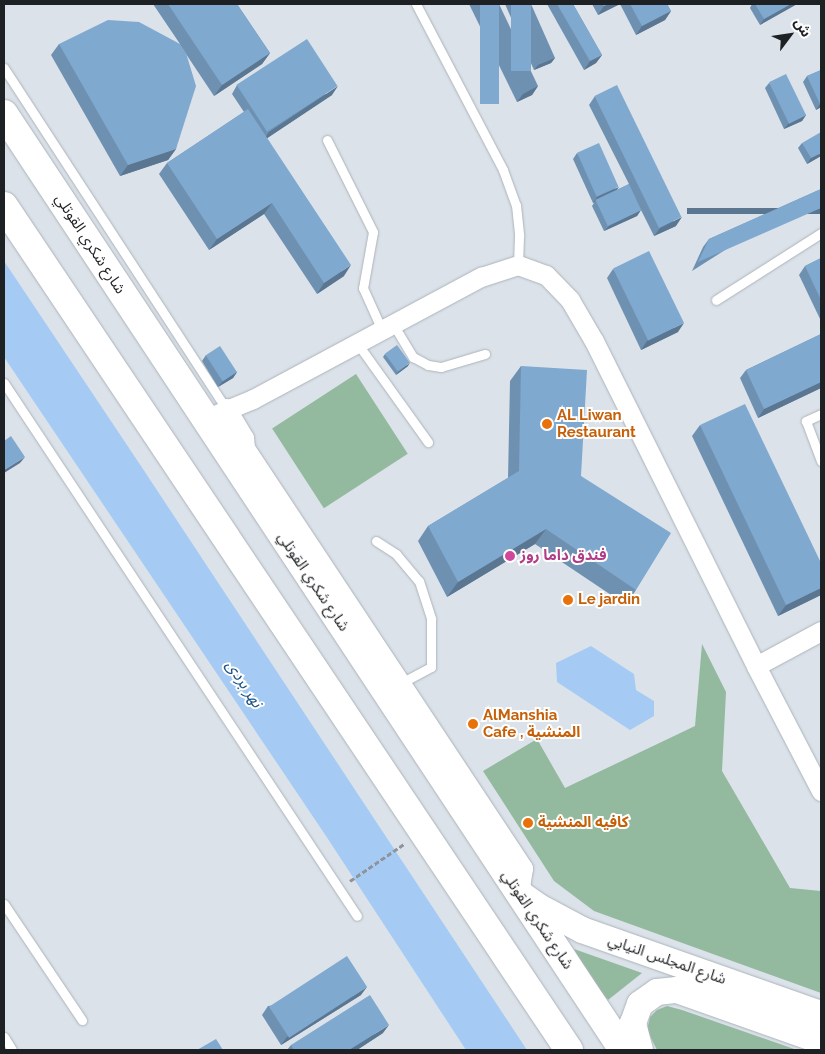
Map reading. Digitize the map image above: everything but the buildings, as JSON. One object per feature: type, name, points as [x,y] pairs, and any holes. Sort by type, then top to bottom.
[{"type":"highway","name":"شارع شكري القوتلي","points":[[4,114],[215,414],[519,894],[623,1050]]},
{"type":"highway","points":[[4,206],[569,1050]]},
{"type":"main road","name":"شارع المجلس النيابي","points":[[519,894],[560,919],[589,933],[821,1014]]},
{"type":"main road","name":"شارع المجلس النيابي","points":[[640,1050],[633,1023],[640,1004],[657,992],[677,990],[821,1041]]},
{"type":"street","points":[[519,894],[524,868],[245,448],[244,438],[215,414],[253,398],[481,277],[518,265],[546,275],[570,300],[594,341],[756,666],[821,791]]},
{"type":"street","points":[[756,666],[821,631]]},
{"type":"lane","points":[[416,4],[503,170],[516,205],[519,236],[518,265]]},
{"type":"lane","points":[[4,68],[215,414]]},
{"type":"lane","points":[[327,140],[373,232],[363,288],[387,327],[413,357],[428,365],[442,367],[485,354]]},
{"type":"lane","points":[[716,300],[821,233]]},
{"type":"lane","points":[[356,343],[428,442]]},
{"type":"lane","points":[[4,382],[357,916]]},
{"type":"lane","points":[[821,414],[806,421],[821,461]]},
{"type":"lane","points":[[376,541],[396,554],[418,581],[431,619],[431,667],[401,683]]},
{"type":"lane","points":[[4,904],[82,1020]]},
{"type":"lane","points":[[4,1037],[12,1050]]},
{"type":"path","points":[[339,889],[423,832]]},
{"type":"green space","points":[[356,374],[408,454],[324,508],[272,428]]},
{"type":"green space","points":[[702,644],[726,692],[722,771],[790,888],[821,891],[821,993],[594,911],[554,881],[483,771],[537,739],[565,788],[695,726]]},
{"type":"green space","points":[[574,949],[642,973],[608,1000],[589,977]]},
{"type":"green space","points":[[667,1006],[797,1050],[657,1050],[647,1030],[650,1017],[657,1010]]},
{"type":"water","name":"نهر بردى","points":[[4,261],[527,1050],[466,1050],[326,836],[4,357]]},
{"type":"water","points":[[591,646],[634,674],[636,690],[654,701],[654,716],[630,730],[557,682],[556,663]]},
{"type":"place","name":"AL Liwan Restaurant","points":[[547,424]]},
{"type":"place","name":"فندق داما روز","points":[[510,556]]},
{"type":"place","name":"Le jardin","points":[[568,600]]},
{"type":"place","name":"AlManshia Cafe , المنشية","points":[[473,724]]},
{"type":"place","name":"كافيه المنشية","points":[[528,823]]}]
